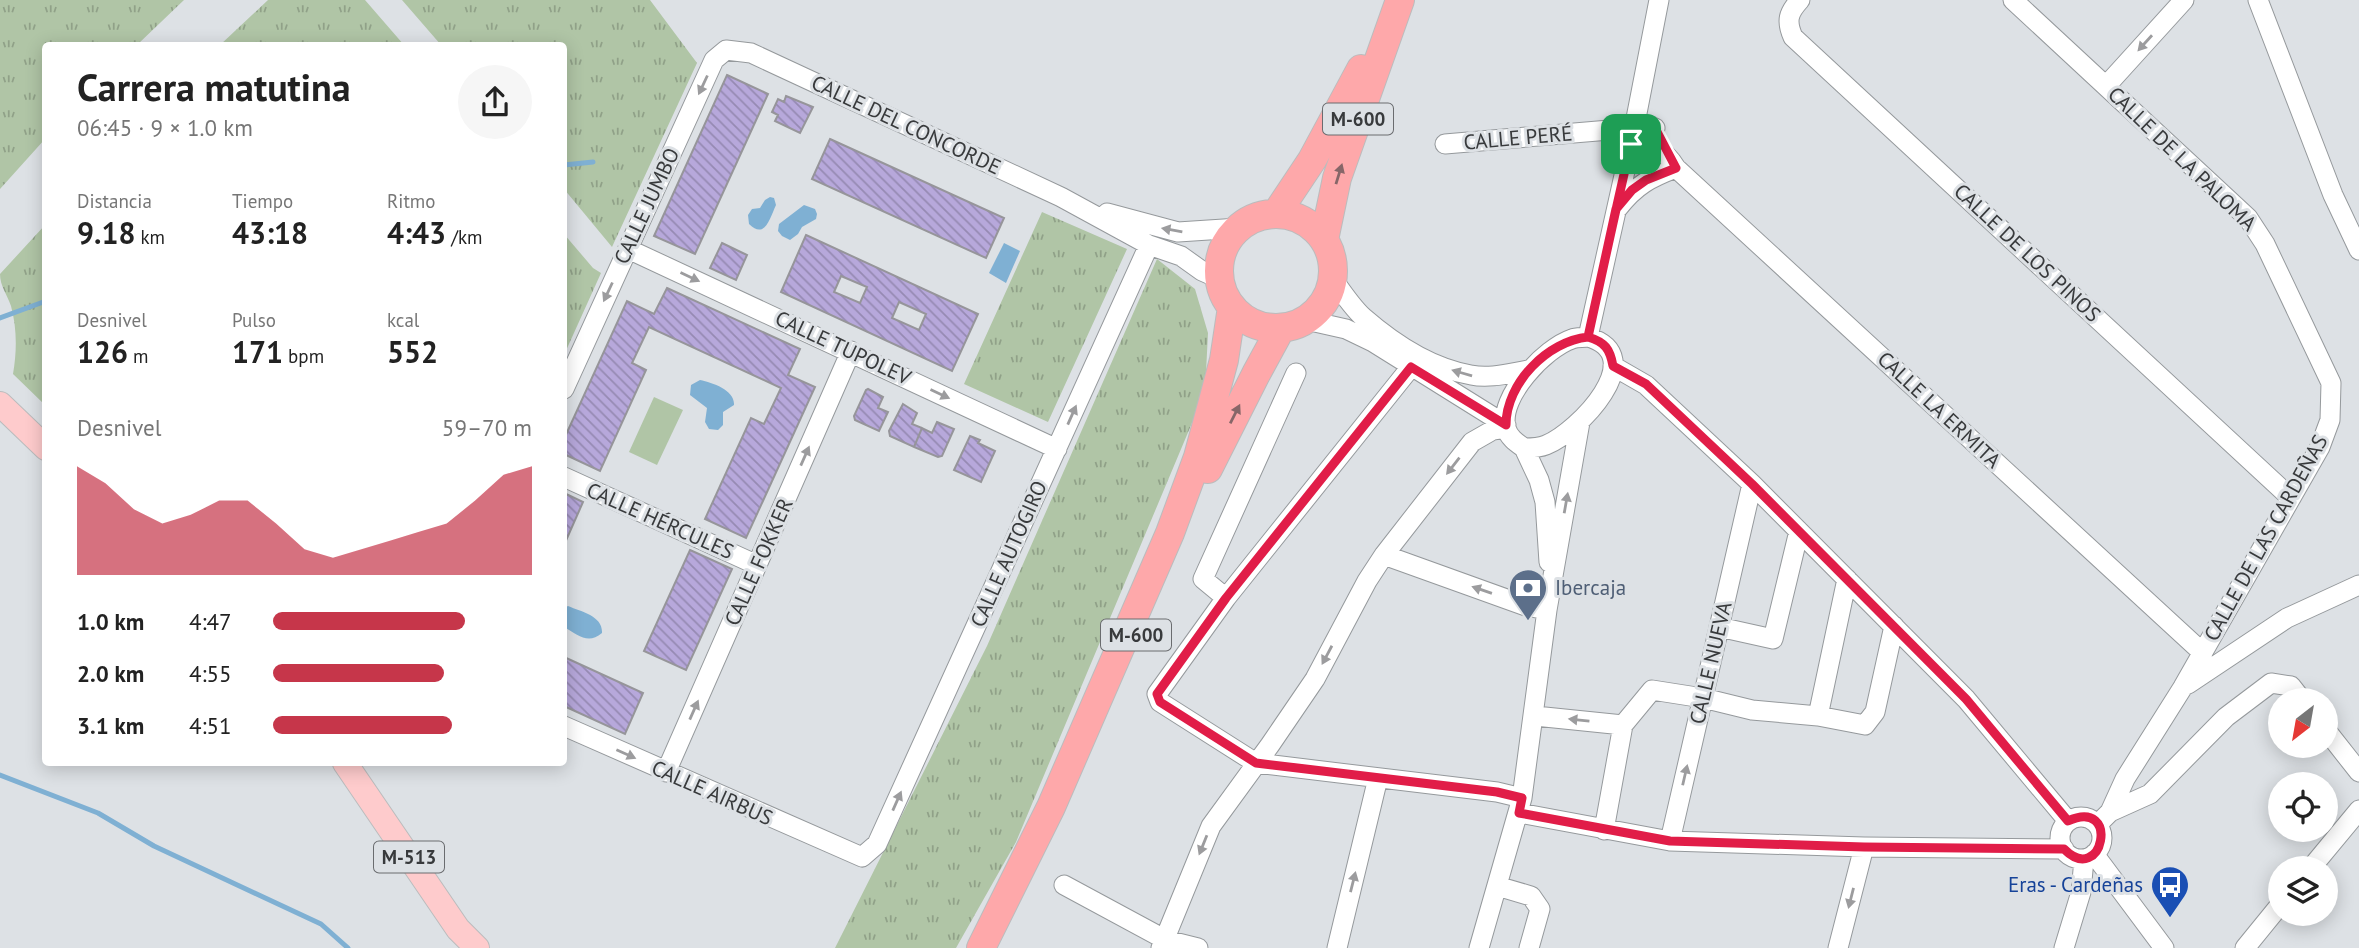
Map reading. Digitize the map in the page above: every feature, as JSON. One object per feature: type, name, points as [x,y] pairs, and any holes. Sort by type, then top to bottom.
[{"type":"highway","name":"M-600","points":[[1276,214],[1312,160],[1399,0]]},
{"type":"highway","name":"M-600","points":[[1003,948],[1177,538],[1224,436],[1294,324],[1319,310],[1328,295],[1333,279],[1333,266],[1324,240],[1337,178],[1399,0]]},
{"type":"highway","points":[[1294,324],[1263,327],[1246,320],[1232,307],[1224,294],[1220,279],[1220,260],[1227,242],[1239,228],[1256,218],[1276,214],[1294,217],[1311,226],[1324,240]]},
{"type":"highway","name":"M-600","points":[[981,948],[1051,807],[1170,533],[1198,457],[1224,359],[1232,307]]},
{"type":"main road","points":[[0,404],[42,444]]},
{"type":"main road","name":"M-513","points":[[347,766],[458,929],[477,948]]},
{"type":"street","points":[[1588,337],[1659,0]]},
{"type":"street","name":"CALLE DE LOS PINOS","points":[[1800,0],[1790,12],[1788,24],[1793,37],[2291,498]]},
{"type":"street","name":"CALLE DE LA PALOMA","points":[[2013,0],[2248,218],[2265,244],[2331,383]]},
{"type":"street","points":[[2106,86],[2184,0]]},
{"type":"street","points":[[2258,0],[2333,195],[2359,250]]},
{"type":"street","name":"CALLE JUMBO","points":[[567,382],[714,60],[726,50],[751,53]]},
{"type":"street","name":"CALLE DEL CONCORDE","points":[[751,53],[1061,197],[1149,245],[1181,256],[1202,271],[1220,279]]},
{"type":"street","name":"CALLE LA ERMITA","points":[[1641,89],[1655,128],[1672,161]]},
{"type":"street","points":[[1631,142],[1643,124],[1655,128]]},
{"type":"street","name":"CALLE LA ERMITA","points":[[1631,142],[1653,145],[1672,161],[2203,653]]},
{"type":"street","name":"CALLE PERÉ","points":[[1445,144],[1631,142]]},
{"type":"street","points":[[1616,209],[1632,190],[1672,161]]},
{"type":"street","name":"CALLE DEL CONCORDE","points":[[1061,197],[1178,232],[1239,228]]},
{"type":"street","name":"CALLE AUTOGIRO","points":[[862,858],[877,844],[1149,245]]},
{"type":"street","name":"CALLE TUPOLEV","points":[[628,249],[1057,449]]},
{"type":"street","points":[[1333,279],[1361,316],[1401,346],[1430,363],[1472,376],[1493,376],[1529,370]]},
{"type":"street","points":[[1294,324],[1346,329],[1373,342],[1506,427],[1510,436],[1524,449],[1539,480],[1545,502],[1549,602]]},
{"type":"street","points":[[1506,427],[1513,395],[1529,370],[1549,351],[1573,338],[1588,337],[1601,341],[1611,355],[1613,366],[1608,386],[1580,422],[1561,437],[1544,447],[1524,449]]},
{"type":"street","name":"CALLE FOKKER","points":[[666,772],[851,351]]},
{"type":"street","points":[[1613,366],[1646,384],[1752,484],[1966,699],[2068,821]]},
{"type":"street","points":[[1411,367],[1226,598],[1157,694],[1160,702],[1256,763],[1497,792],[1520,806],[1604,830],[1670,841],[2064,849]]},
{"type":"street","points":[[1226,598],[1203,579],[1297,373]]},
{"type":"street","name":"CALLE DE LAS CARDEÑAS","points":[[2104,818],[2203,653],[2320,447],[2330,420],[2331,383]]},
{"type":"street","points":[[1479,948],[1520,806],[1535,716],[1549,602],[1580,422]]},
{"type":"street","points":[[1163,944],[1211,826],[1315,679],[1367,581],[1384,555],[1472,442],[1493,430],[1506,427]]},
{"type":"street","name":"CALLE HÉRCULES","points":[[567,478],[757,565]]},
{"type":"street","name":"CALLE NUEVA","points":[[1670,841],[1752,484]]},
{"type":"street","points":[[1719,627],[1773,639],[1799,531]]},
{"type":"street","points":[[1384,555],[1526,606],[1549,602]]},
{"type":"street","points":[[1818,716],[1847,579]]},
{"type":"street","name":"CALLE DE LAS CARDEÑAS","points":[[2183,687],[2287,618],[2359,585]]},
{"type":"street","points":[[1604,830],[1623,725],[1652,691],[1703,698],[1752,710],[1818,716],[1865,725],[1875,712],[1894,626]]},
{"type":"street","points":[[2104,818],[2101,845],[2089,856],[2076,858],[2064,849],[2060,839],[2062,829],[2068,821],[2078,817],[2104,818],[2150,794],[2226,718],[2271,683],[2284,688]]},
{"type":"street","points":[[1535,716],[1623,725]]},
{"type":"street","name":"CALLE AIRBUS","points":[[567,727],[862,858]]},
{"type":"street","points":[[2338,745],[2359,772]]},
{"type":"street","points":[[1336,948],[1378,778]]},
{"type":"street","points":[[2321,856],[2359,810]]},
{"type":"street","points":[[1838,948],[1864,847]]},
{"type":"street","points":[[2064,948],[2089,856]]},
{"type":"street","points":[[2089,856],[2164,948]]},
{"type":"street","points":[[1063,885],[1163,944],[1198,948]]},
{"type":"street","points":[[1497,886],[1531,896],[1540,909],[1529,948]]},
{"type":"street","points":[[2245,948],[2268,920]]},
{"type":"green space","points":[[0,0],[184,0],[140,42],[42,42],[42,142],[0,189]]},
{"type":"green space","points":[[268,0],[365,0],[401,42],[223,42]]},
{"type":"green space","points":[[402,0],[650,0],[697,63],[612,247],[567,193],[567,42],[438,42]]},
{"type":"green space","points":[[1042,212],[1127,249],[1048,422],[964,384]]},
{"type":"green space","points":[[42,228],[42,402],[13,374],[16,348],[14,323],[0,274]]},
{"type":"green space","points":[[567,238],[593,268],[601,273],[567,348]]},
{"type":"green space","points":[[1157,259],[1195,289],[1208,333],[1205,392],[1016,842],[956,948],[835,948],[987,646]]},
{"type":"green space","points":[[654,397],[683,410],[657,465],[629,452]]},
{"type":"water","points":[[770,197],[774,198],[776,205],[769,221],[759,230],[749,224],[748,215],[752,209],[760,208]]},
{"type":"water","points":[[804,205],[815,209],[816,219],[802,227],[790,240],[782,236],[778,231],[779,224]]},
{"type":"water","points":[[1004,243],[1020,251],[1006,283],[989,273]]},
{"type":"water","points":[[700,380],[727,391],[733,400],[734,405],[723,412],[723,425],[718,430],[709,429],[705,422],[707,408],[690,395],[691,385]]},
{"type":"water","points":[[567,606],[599,622],[602,633],[588,638],[578,636],[567,629]]},
{"type":"building","points":[[727,75],[768,94],[695,254],[654,236]]},
{"type":"building","points":[[786,96],[813,107],[800,133],[775,121],[778,115],[772,112],[778,99],[784,102]]},
{"type":"building","points":[[830,139],[1004,218],[986,258],[812,179]]},
{"type":"building","points":[[806,235],[978,314],[952,371],[781,292]],"holes":[[[841,276],[867,287],[860,303],[834,292]],[[899,302],[926,314],[919,330],[892,318]]]},
{"type":"building","points":[[722,243],[747,255],[736,280],[710,268]]},
{"type":"building","points":[[667,288],[800,349],[788,375],[815,387],[746,538],[705,519],[751,418],[764,424],[781,388],[649,327],[632,363],[646,370],[600,471],[567,455],[567,432],[627,301],[654,314]]},
{"type":"building","points":[[868,389],[883,397],[878,408],[888,412],[879,431],[855,420],[854,416]]},
{"type":"building","points":[[903,404],[917,413],[912,424],[922,428],[914,447],[890,436],[889,431]]},
{"type":"building","points":[[937,422],[954,429],[942,456],[938,457],[914,447],[922,428],[932,433]]},
{"type":"building","points":[[970,436],[995,451],[981,482],[954,470]]},
{"type":"building","points":[[567,494],[583,502],[567,538]]},
{"type":"building","points":[[690,550],[732,569],[686,670],[644,651]]},
{"type":"building","points":[[567,658],[643,693],[625,734],[567,707]]},
{"type":"waterway","points":[[567,165],[593,162]]},
{"type":"waterway","points":[[0,318],[42,302]]},
{"type":"waterway","points":[[0,775],[98,813],[154,846],[321,924],[348,948]]},
{"type":"place","name":"Ibercaja","points":[[1528,622]]},
{"type":"place","name":"Eras - Cardeñas","points":[[2170,919]]},
{"type":"route","points":[[1631,144],[1616,209],[1602,273],[1588,337],[1573,338],[1549,351],[1529,370],[1513,395],[1506,425],[1411,367],[1226,598],[1157,694],[1160,702],[1256,763],[1497,792],[1522,798],[1519,813],[1670,841],[2064,849],[2069,855],[2084,859],[2094,854],[2101,845],[2102,834],[2098,824],[2089,817],[2068,821],[1966,699],[1894,626],[1752,484],[1646,384],[1613,366],[1608,348],[1601,341],[1588,337],[1616,209],[1632,190],[1646,180],[1676,168],[1655,128],[1643,124],[1633,128],[1631,144]]}]
